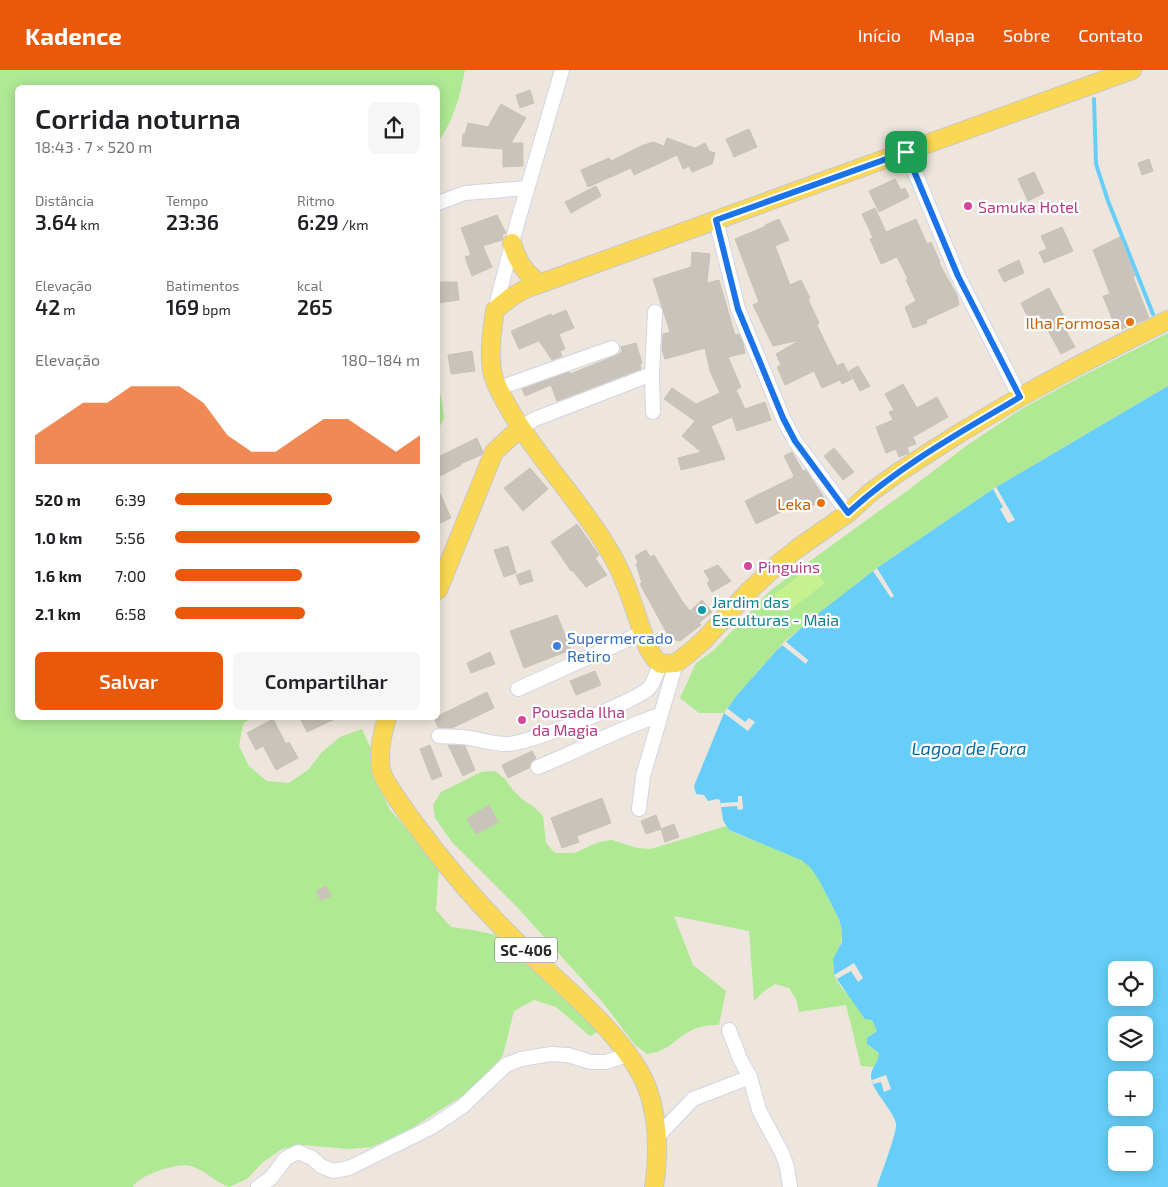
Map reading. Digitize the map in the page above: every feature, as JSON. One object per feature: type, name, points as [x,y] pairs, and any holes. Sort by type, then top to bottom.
[{"type":"main road","points":[[1132,70],[540,283],[510,298],[495,310],[490,350],[492,373],[505,402],[520,428],[611,553],[622,576],[648,648],[655,658],[669,664],[704,640],[748,592],[778,564],[848,513],[871,492],[899,472],[1020,397],[1074,367],[1168,320]]},
{"type":"main road","points":[[512,243],[523,268],[532,278],[540,283]]},
{"type":"main road","points":[[440,585],[494,452],[520,428]]},
{"type":"main road","name":"SC-406","points":[[386,720],[381,739],[381,771],[401,805],[445,865],[523,948],[575,997],[628,1055],[638,1069],[648,1089],[658,1136],[654,1187]]},
{"type":"street","points":[[495,310],[527,188],[562,70]]},
{"type":"street","points":[[906,152],[958,276],[1020,397]]},
{"type":"street","points":[[440,202],[465,193],[527,188]]},
{"type":"street","points":[[716,220],[738,309],[783,418],[795,441],[848,513]]},
{"type":"street","points":[[653,412],[652,374],[655,312]]},
{"type":"street","points":[[499,388],[612,348]]},
{"type":"street","points":[[520,428],[535,419],[652,374]]},
{"type":"street","points":[[518,689],[642,633]]},
{"type":"street","points":[[639,809],[643,776],[660,715],[669,664]]},
{"type":"street","points":[[439,736],[467,738],[491,743],[509,744],[524,742],[640,694],[650,687],[656,672],[669,664]]},
{"type":"street","points":[[538,767],[616,732],[660,715]]},
{"type":"street","points":[[729,1030],[740,1059],[750,1077],[759,1110],[782,1153],[787,1167],[790,1187]]},
{"type":"street","points":[[258,1187],[271,1178],[286,1158],[298,1152],[333,1171],[349,1168],[432,1127],[463,1106],[506,1065],[521,1059],[551,1054],[568,1055],[591,1062],[606,1062],[628,1055]]},
{"type":"street","points":[[658,1136],[693,1099],[750,1077]]},
{"type":"green space","points":[[0,70],[465,70],[456,108],[440,139],[440,85],[15,85],[15,720],[248,720],[243,724],[239,746],[249,766],[267,781],[289,783],[309,769],[322,752],[340,737],[362,729],[371,749],[371,770],[390,810],[439,867],[436,910],[451,927],[496,935],[558,991],[597,1032],[590,1036],[556,1007],[534,1000],[514,1011],[503,1055],[490,1072],[467,1093],[412,1128],[372,1147],[348,1149],[303,1145],[282,1149],[263,1162],[247,1179],[229,1187],[196,1168],[185,1165],[159,1170],[142,1178],[133,1187],[0,1187]]},
{"type":"green space","points":[[1168,333],[1168,386],[993,489],[877,568],[785,641],[737,695],[724,713],[699,713],[680,698],[696,663],[714,650],[771,590],[799,569],[966,446],[1023,408]]},
{"type":"green space","points":[[440,394],[441,395],[444,418],[440,426]]},
{"type":"green space","points":[[811,566],[825,583],[789,611],[775,594]]},
{"type":"green space","points":[[495,771],[505,779],[522,799],[543,816],[546,843],[555,853],[574,853],[599,842],[612,840],[637,848],[651,849],[726,826],[737,834],[786,853],[810,866],[821,881],[837,914],[841,927],[841,942],[833,962],[837,982],[875,1024],[877,1031],[867,1038],[867,1044],[879,1053],[874,1067],[861,1066],[846,1005],[799,1012],[796,999],[789,988],[775,984],[754,1001],[749,931],[674,916],[693,965],[726,991],[719,1025],[695,1029],[686,1033],[667,1047],[647,1054],[635,1045],[604,1004],[518,908],[452,842],[435,818],[433,805],[441,792],[481,772]]},
{"type":"water","name":"Lagoa de Fora","points":[[1168,386],[1168,1187],[877,1187],[892,1144],[896,1123],[872,1080],[871,1075],[879,1053],[867,1044],[867,1038],[877,1031],[872,1020],[865,1019],[834,975],[833,959],[842,942],[842,930],[839,919],[819,880],[810,867],[801,860],[729,830],[723,820],[720,800],[708,801],[704,795],[696,794],[694,786],[724,713],[737,695],[777,650],[810,620],[877,568],[993,489]]},
{"type":"pier","points":[[996,487],[1015,520],[1008,523],[1000,509],[1003,507],[993,489]]},
{"type":"pier","points":[[877,568],[894,596],[891,598],[873,571]]},
{"type":"pier","points":[[785,641],[808,660],[806,664],[782,645]]},
{"type":"pier","points":[[727,708],[745,722],[749,718],[755,722],[748,731],[724,713]]},
{"type":"pier","points":[[738,796],[742,796],[743,809],[738,810],[737,806],[721,807],[721,803],[738,802]]},
{"type":"pier","points":[[854,963],[863,978],[858,982],[851,971],[837,979],[834,975]]},
{"type":"pier","points":[[886,1075],[891,1089],[884,1092],[881,1082],[873,1084],[872,1080]]},
{"type":"building","points":[[530,90],[534,103],[520,108],[516,95]]},
{"type":"building","points":[[501,104],[526,118],[511,143],[523,143],[523,166],[503,167],[503,149],[462,146],[463,134],[465,134],[468,123],[488,127]]},
{"type":"building","points":[[749,129],[757,147],[734,157],[726,139]]},
{"type":"building","points":[[667,138],[695,148],[705,143],[709,151],[715,153],[712,164],[692,172],[689,166],[683,169],[677,155],[634,175],[631,168],[588,187],[581,170],[609,158],[611,161],[653,142],[664,146]]},
{"type":"building","points":[[1149,159],[1153,171],[1142,175],[1138,163]]},
{"type":"building","points":[[1034,172],[1044,193],[1028,201],[1018,179]]},
{"type":"building","points":[[895,179],[901,190],[905,188],[909,197],[879,212],[869,191]]},
{"type":"building","points":[[596,186],[601,196],[571,213],[565,202]]},
{"type":"building","points":[[875,208],[886,232],[916,219],[927,244],[931,242],[939,263],[957,295],[959,305],[926,320],[927,323],[913,328],[905,307],[916,301],[906,280],[908,279],[897,257],[881,264],[870,239],[873,238],[862,214]]},
{"type":"building","points":[[497,215],[506,233],[502,235],[502,240],[483,246],[492,267],[472,276],[465,257],[471,255],[461,228]]},
{"type":"building","points":[[779,219],[789,240],[775,246],[790,285],[801,280],[819,323],[817,325],[837,366],[843,363],[852,379],[842,384],[840,380],[822,388],[814,371],[785,385],[777,367],[781,365],[776,354],[800,340],[773,346],[753,305],[759,302],[735,239]]},
{"type":"building","points":[[1062,227],[1073,251],[1044,263],[1039,252],[1047,249],[1041,236]]},
{"type":"building","points":[[1120,237],[1149,318],[1117,331],[1103,296],[1110,294],[1093,250]]},
{"type":"building","points":[[692,252],[710,254],[707,283],[719,280],[735,335],[739,334],[743,343],[745,353],[728,357],[741,387],[736,390],[745,409],[765,402],[771,420],[737,431],[732,417],[711,426],[725,459],[681,470],[678,458],[701,452],[682,436],[695,421],[664,399],[672,388],[696,404],[720,393],[710,371],[705,348],[665,359],[662,350],[663,334],[670,332],[653,279],[691,267]]},
{"type":"building","points":[[1019,260],[1024,273],[1004,282],[998,270]]},
{"type":"building","points":[[440,282],[457,282],[459,300],[440,303]]},
{"type":"building","points":[[1049,288],[1070,327],[1065,329],[1075,347],[1061,354],[1039,314],[1029,320],[1021,303]]},
{"type":"building","points":[[566,310],[574,328],[559,334],[565,349],[560,351],[562,356],[552,360],[539,341],[519,349],[511,331],[551,314],[552,316]]},
{"type":"building","points":[[636,343],[642,363],[640,363],[641,369],[557,401],[551,385],[525,396],[522,389],[569,372],[570,374],[615,356],[622,352],[621,347]]},
{"type":"building","points":[[472,351],[475,371],[451,374],[448,355]]},
{"type":"building","points":[[858,366],[870,386],[860,391],[849,371]]},
{"type":"building","points":[[903,384],[917,408],[937,397],[948,417],[913,437],[916,444],[907,447],[909,453],[899,457],[896,449],[886,453],[876,427],[893,420],[889,412],[894,410],[885,394]]},
{"type":"building","points":[[477,438],[483,452],[481,455],[460,464],[440,476],[440,456]]},
{"type":"building","points":[[834,448],[854,472],[843,480],[824,456]]},
{"type":"building","points":[[792,452],[803,471],[806,470],[825,499],[808,508],[804,501],[756,524],[745,501],[794,476],[784,456]]},
{"type":"building","points":[[530,468],[548,489],[523,511],[504,488]]},
{"type":"building","points":[[440,493],[451,518],[440,523]]},
{"type":"building","points":[[577,524],[599,555],[595,558],[607,575],[586,587],[571,571],[551,542]]},
{"type":"building","points":[[508,546],[516,573],[504,577],[494,550]]},
{"type":"building","points":[[646,550],[650,557],[654,555],[690,611],[702,600],[712,612],[699,623],[701,625],[680,641],[670,639],[640,584],[642,583],[635,556]]},
{"type":"building","points":[[718,565],[731,581],[712,592],[707,583],[710,581],[704,571]]},
{"type":"building","points":[[530,570],[533,581],[520,585],[516,575]]},
{"type":"building","points":[[557,615],[571,650],[524,668],[510,631]]},
{"type":"building","points":[[490,652],[495,664],[471,673],[467,663]]},
{"type":"building","points":[[595,671],[601,685],[576,695],[570,681]]},
{"type":"building","points":[[487,692],[494,708],[452,728],[438,727],[435,720],[440,720],[440,715]]},
{"type":"building","points":[[274,720],[286,744],[289,742],[298,758],[276,770],[263,746],[256,750],[247,733]]},
{"type":"building","points":[[301,720],[333,720],[307,732]]},
{"type":"building","points":[[430,745],[442,776],[432,780],[420,749]]},
{"type":"building","points":[[448,745],[465,746],[475,770],[463,776]]},
{"type":"building","points":[[532,751],[536,758],[531,762],[529,768],[508,778],[502,765]]},
{"type":"building","points":[[602,798],[611,823],[577,836],[579,842],[562,848],[551,818]]},
{"type":"building","points":[[489,805],[498,822],[476,834],[467,819]]},
{"type":"building","points":[[656,815],[661,829],[646,834],[641,821]]},
{"type":"building","points":[[674,824],[679,837],[665,842],[661,829]]},
{"type":"building","points":[[326,886],[331,896],[321,900],[316,891]]},
{"type":"waterway","points":[[1094,99],[1096,164],[1108,201],[1153,314]]},
{"type":"place","name":"Samuka Hotel","points":[[968,206]]},
{"type":"place","name":"Ilha Formosa","points":[[1130,322]]},
{"type":"place","name":"Leka","points":[[821,503]]},
{"type":"place","name":"Pinguins","points":[[748,566]]},
{"type":"place","name":"Jardim das Esculturas - Maia","points":[[702,610]]},
{"type":"place","name":"Supermercado Retiro","points":[[557,646]]},
{"type":"place","name":"Pousada Ilha da Magia","points":[[522,720]]},
{"type":"route","points":[[906,152],[958,276],[1020,397],[899,472],[871,492],[848,513],[795,441],[783,418],[738,309],[716,220],[906,152]]}]
